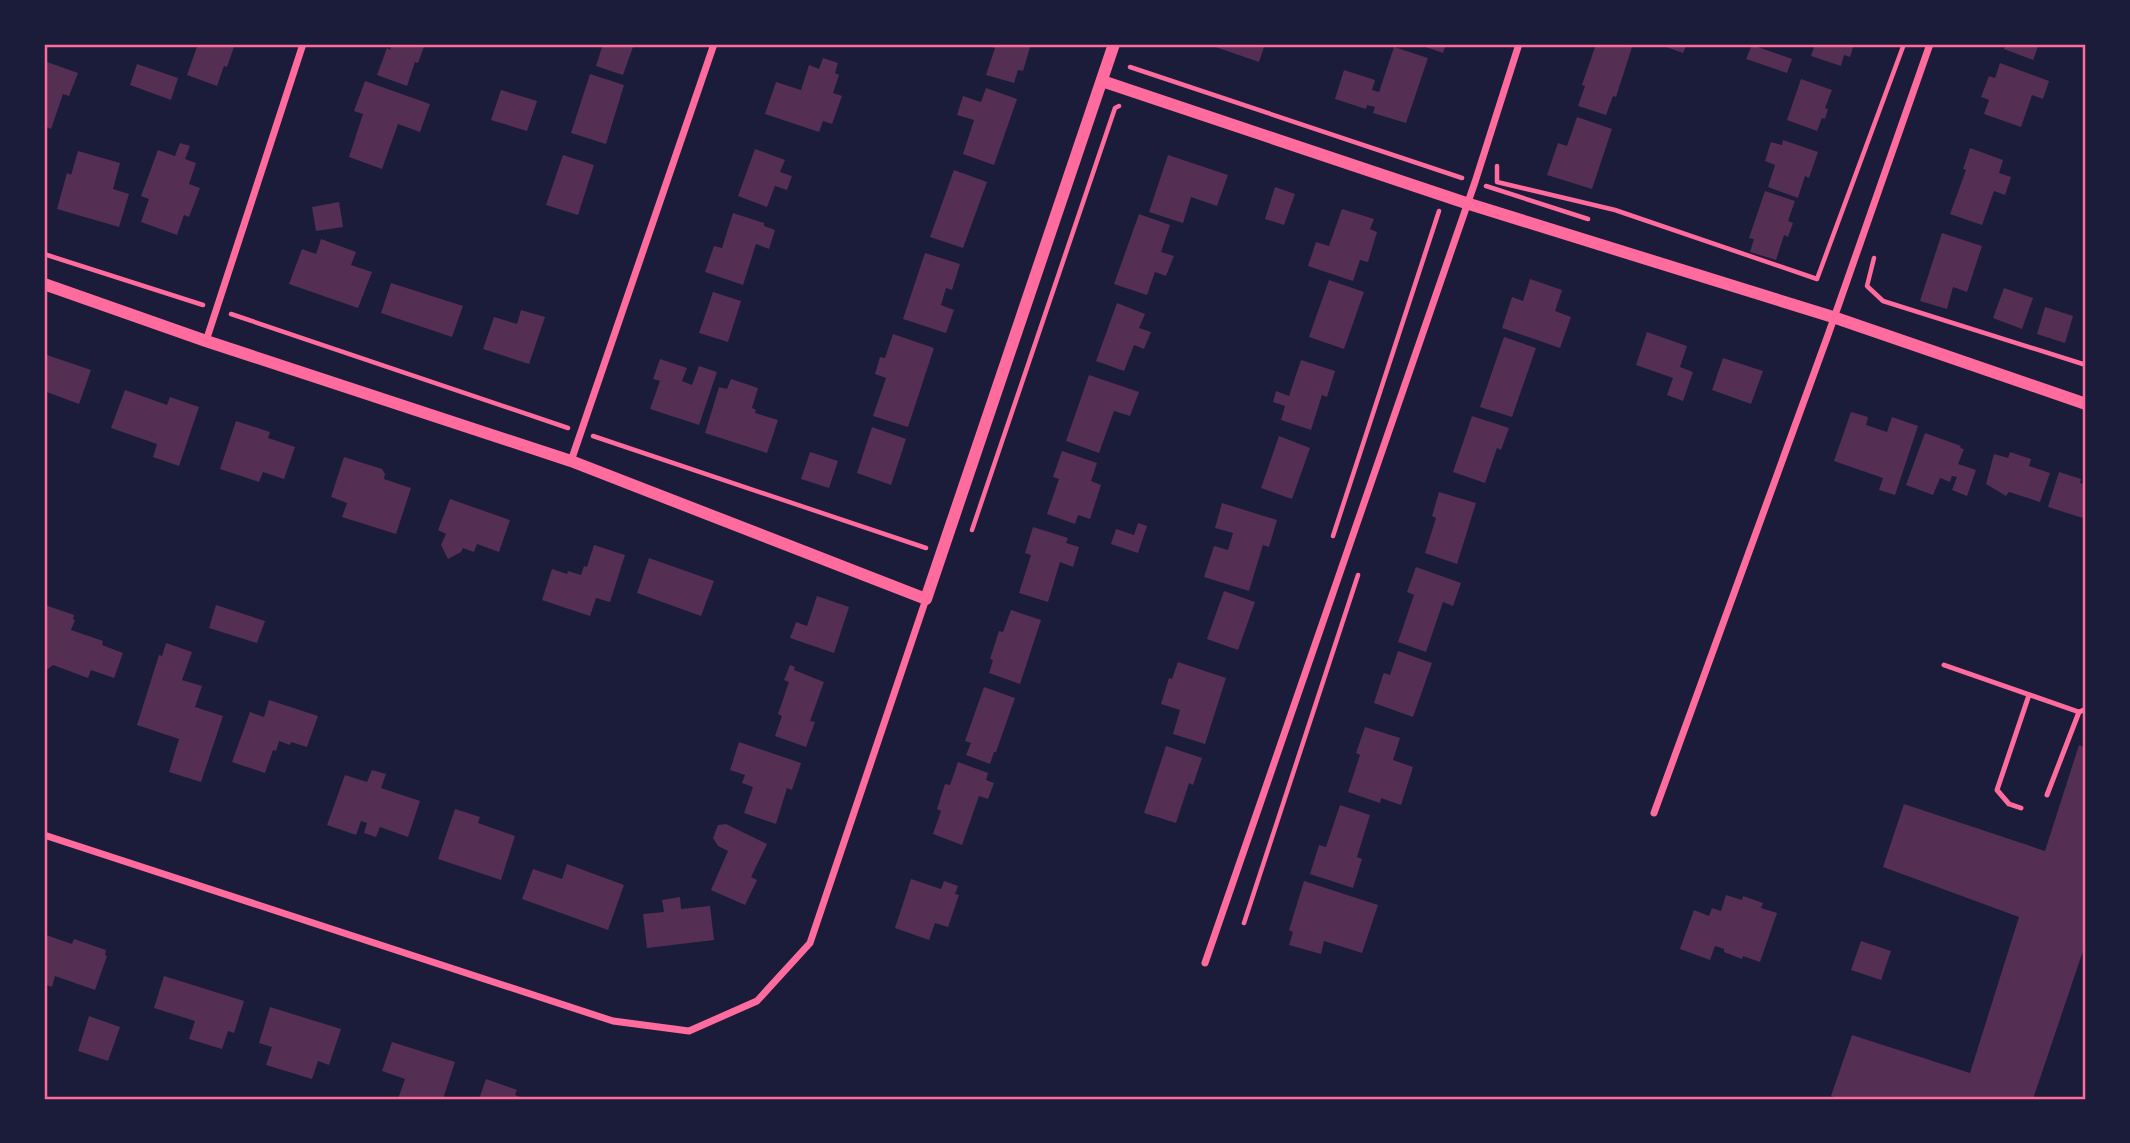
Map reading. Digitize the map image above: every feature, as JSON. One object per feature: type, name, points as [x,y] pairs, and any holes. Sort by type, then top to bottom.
[{"type":"street","points":[[206,341],[303,44]]},
{"type":"street","points":[[571,461],[714,44]]},
{"type":"street","points":[[44,835],[613,1021],[689,1031],[757,1001],[810,943],[1114,44]]},
{"type":"street","points":[[1205,963],[1475,183],[1520,44]]},
{"type":"street","points":[[1654,813],[1930,44]]},
{"type":"street","points":[[1102,81],[1466,203],[1833,317],[2086,404]]},
{"type":"street","points":[[44,284],[206,341],[571,461],[926,599]]},
{"type":"lane","points":[[1944,664],[2078,712],[2086,709]]},
{"type":"lane","points":[[2021,808],[2009,804],[1997,790],[2029,695]]},
{"type":"lane","points":[[2047,795],[2078,712]]},
{"type":"path","points":[[1497,155],[1497,182],[1615,210],[1817,279],[1904,44]]},
{"type":"path","points":[[1130,67],[1475,183]]},
{"type":"path","points":[[971,530],[1115,108],[1125,103]]},
{"type":"path","points":[[1331,543],[1442,202]]},
{"type":"path","points":[[1876,251],[1867,286],[1883,301],[2086,365]]},
{"type":"path","points":[[44,254],[215,309]]},
{"type":"path","points":[[228,313],[571,429]]},
{"type":"path","points":[[584,433],[933,551]]},
{"type":"path","points":[[1244,923],[1361,567]]},
{"type":"building","points":[[198,44],[235,44],[217,86],[187,75]]},
{"type":"building","points":[[392,44],[425,44],[418,63],[415,62],[407,86],[377,75],[387,48],[390,50]]},
{"type":"building","points":[[603,44],[634,44],[623,75],[596,66]]},
{"type":"building","points":[[984,44],[1031,44],[1023,71],[1018,70],[1014,83],[986,75],[995,48]]},
{"type":"building","points":[[1207,44],[1265,44],[1259,62]]},
{"type":"building","points":[[1417,44],[1446,44],[1443,53]]},
{"type":"building","points":[[1596,44],[1633,44],[1616,97],[1613,96],[1606,115],[1578,106]]},
{"type":"building","points":[[1658,44],[1687,44],[1683,53]]},
{"type":"building","points":[[1815,44],[1854,44],[1850,57],[1844,55],[1841,66],[1811,56]]},
{"type":"building","points":[[2006,44],[2039,44],[2033,60],[2004,49]]},
{"type":"building","points":[[1752,45],[1792,59],[1787,73],[1746,59]]},
{"type":"building","points":[[1394,47],[1428,58],[1406,123],[1373,113],[1375,107],[1367,105],[1366,109],[1335,99],[1344,70],[1375,80],[1372,90],[1379,92]]},
{"type":"building","points":[[823,58],[838,63],[835,73],[839,75],[833,93],[842,96],[832,124],[823,121],[819,132],[765,114],[776,82],[801,90],[809,65],[819,69]]},
{"type":"building","points":[[47,62],[78,73],[69,96],[63,94],[51,129],[44,126],[44,72]]},
{"type":"building","points":[[2000,63],[2049,81],[2043,99],[2032,95],[2021,127],[1984,114],[1989,100],[1981,97],[1989,76],[1995,78]]},
{"type":"building","points":[[137,64],[178,78],[171,100],[130,85]]},
{"type":"building","points":[[590,74],[624,85],[606,144],[571,133]]},
{"type":"building","points":[[1801,79],[1832,90],[1825,108],[1828,109],[1825,119],[1822,118],[1817,131],[1787,120]]},
{"type":"building","points":[[365,81],[430,104],[420,132],[398,124],[382,169],[349,157],[363,114],[354,111]]},
{"type":"building","points":[[986,88],[1017,99],[994,165],[963,154],[974,120],[957,115],[963,96],[981,102]]},
{"type":"building","points":[[501,90],[537,101],[527,131],[491,120]]},
{"type":"building","points":[[1577,117],[1612,129],[1592,189],[1547,175],[1558,143],[1567,146]]},
{"type":"building","points":[[1783,140],[1818,152],[1809,178],[1805,176],[1798,198],[1768,187],[1775,165],[1765,161],[1771,142],[1782,145]]},
{"type":"building","points":[[180,143],[190,146],[185,159],[196,163],[189,184],[200,188],[189,217],[184,215],[177,235],[141,222],[149,199],[141,196],[158,150],[175,156]]},
{"type":"building","points":[[1970,148],[2003,160],[1999,173],[2011,177],[2005,195],[1994,191],[1982,225],[1950,214],[1966,170],[1963,169]]},
{"type":"building","points":[[755,149],[785,160],[780,172],[792,176],[787,190],[775,186],[767,207],[738,196]]},
{"type":"building","points":[[78,151],[120,163],[113,189],[129,194],[119,227],[57,209],[67,173],[71,175]]},
{"type":"building","points":[[563,155],[594,165],[578,215],[546,205]]},
{"type":"building","points":[[1168,155],[1228,175],[1217,206],[1191,197],[1183,223],[1149,212]]},
{"type":"building","points":[[954,170],[987,182],[963,248],[930,237]]},
{"type":"building","points":[[1275,187],[1295,194],[1284,225],[1265,219]]},
{"type":"building","points":[[1765,191],[1795,201],[1788,221],[1793,223],[1788,237],[1784,235],[1776,260],[1750,252],[1754,239],[1749,238]]},
{"type":"building","points":[[339,202],[343,227],[316,231],[312,207]]},
{"type":"building","points":[[1342,209],[1374,219],[1370,229],[1377,232],[1368,262],[1360,260],[1353,281],[1308,266],[1316,242],[1329,246]]},
{"type":"building","points":[[733,213],[764,223],[764,226],[775,230],[769,249],[756,244],[743,285],[705,272],[714,246],[722,248]]},
{"type":"building","points":[[1139,214],[1170,225],[1161,252],[1174,256],[1166,276],[1155,272],[1147,295],[1114,284]]},
{"type":"building","points":[[1942,233],[1982,246],[1967,292],[1953,287],[1947,309],[1920,301]]},
{"type":"building","points":[[321,239],[356,252],[351,265],[372,272],[358,308],[289,284],[302,249],[316,254]]},
{"type":"building","points":[[925,253],[960,264],[952,290],[946,288],[941,305],[954,310],[946,333],[903,319]]},
{"type":"building","points":[[1530,279],[1562,290],[1555,311],[1571,317],[1560,348],[1502,328],[1512,297],[1523,301]]},
{"type":"building","points":[[1329,280],[1364,292],[1344,349],[1309,337]]},
{"type":"building","points":[[391,283],[463,306],[452,337],[381,313]]},
{"type":"building","points":[[2004,288],[2033,298],[2022,329],[1993,318]]},
{"type":"building","points":[[713,292],[741,301],[728,342],[699,333]]},
{"type":"building","points":[[1117,303],[1145,314],[1139,328],[1151,332],[1144,349],[1134,345],[1124,371],[1096,361]]},
{"type":"building","points":[[2045,307],[2073,316],[2065,343],[2037,334]]},
{"type":"building","points":[[521,310],[545,317],[529,364],[483,349],[494,317],[517,324]]},
{"type":"building","points":[[1647,332],[1687,346],[1680,367],[1693,372],[1683,401],[1667,395],[1673,378],[1636,365]]},
{"type":"building","points":[[893,334],[934,348],[908,427],[873,416],[886,378],[875,374],[880,357],[885,358]]},
{"type":"building","points":[[1504,337],[1536,348],[1512,417],[1480,407]]},
{"type":"building","points":[[44,354],[91,370],[79,404],[44,391]]},
{"type":"building","points":[[1723,358],[1763,371],[1751,404],[1712,390]]},
{"type":"building","points":[[660,359],[687,368],[682,381],[692,385],[699,366],[717,372],[699,425],[650,409],[660,381],[653,379]]},
{"type":"building","points":[[1301,360],[1335,371],[1327,397],[1322,395],[1311,430],[1281,420],[1285,406],[1273,402],[1276,391],[1289,396]]},
{"type":"building","points":[[1089,375],[1139,392],[1130,416],[1114,411],[1099,453],[1066,441]]},
{"type":"building","points":[[731,379],[758,388],[752,408],[756,410],[755,413],[778,420],[767,453],[705,433],[719,387],[727,389]]},
{"type":"building","points":[[125,390],[167,405],[170,397],[199,407],[179,466],[153,457],[157,444],[111,428]]},
{"type":"building","points":[[1851,412],[1868,417],[1866,425],[1887,432],[1892,417],[1918,426],[1895,495],[1879,490],[1883,478],[1834,461]]},
{"type":"building","points":[[1472,416],[1509,428],[1501,450],[1497,448],[1485,483],[1453,472]]},
{"type":"building","points":[[236,421],[270,432],[268,438],[295,447],[284,479],[263,472],[259,482],[220,469]]},
{"type":"building","points":[[872,427],[906,439],[891,485],[857,473]]},
{"type":"building","points":[[1925,433],[1964,449],[1958,464],[1976,470],[1967,496],[1952,490],[1957,477],[1952,476],[1950,482],[1940,478],[1933,495],[1906,485]]},
{"type":"building","points":[[1279,436],[1310,448],[1292,499],[1261,488]]},
{"type":"building","points":[[1062,451],[1097,463],[1091,481],[1101,485],[1090,519],[1078,515],[1075,524],[1047,514],[1059,479],[1053,477]]},
{"type":"building","points":[[810,452],[838,461],[829,488],[801,479]]},
{"type":"building","points":[[2010,452],[2031,459],[2029,466],[2050,473],[2040,502],[2009,492],[2006,496],[1986,484],[1994,454],[2008,458]]},
{"type":"building","points":[[344,457],[382,469],[384,479],[411,488],[396,534],[342,517],[347,503],[331,497]]},
{"type":"building","points":[[2059,472],[2081,479],[2080,483],[2086,485],[2086,519],[2048,507]]},
{"type":"building","points":[[1439,492],[1476,503],[1457,564],[1425,553],[1436,518],[1432,516]]},
{"type":"building","points":[[450,499],[510,520],[499,552],[477,544],[474,552],[463,548],[448,559],[441,545],[446,534],[438,530]]},
{"type":"building","points":[[1222,503],[1277,520],[1269,547],[1263,545],[1249,591],[1204,577],[1214,546],[1228,550],[1233,533],[1215,528]]},
{"type":"building","points":[[1138,523],[1147,526],[1138,553],[1111,544],[1116,529],[1134,535]]},
{"type":"building","points":[[1033,527],[1068,538],[1066,543],[1079,547],[1073,567],[1060,562],[1048,602],[1019,593],[1031,555],[1025,553]]},
{"type":"building","points":[[594,545],[625,555],[610,602],[596,598],[590,616],[542,600],[552,569],[581,575],[584,566],[587,567]]},
{"type":"building","points":[[649,558],[714,581],[701,616],[637,593]]},
{"type":"building","points":[[1416,567],[1461,583],[1453,606],[1443,602],[1426,652],[1398,642],[1414,595],[1407,592]]},
{"type":"building","points":[[1224,591],[1255,602],[1238,650],[1207,639]]},
{"type":"building","points":[[817,596],[849,607],[834,653],[790,638],[796,622],[807,626]]},
{"type":"building","points":[[45,605],[74,615],[71,630],[103,641],[102,645],[123,653],[114,678],[91,670],[88,678],[53,665],[44,672]]},
{"type":"building","points":[[216,605],[265,621],[257,643],[209,628]]},
{"type":"building","points":[[1011,610],[1041,620],[1020,684],[989,673],[993,660],[990,659],[999,631],[1003,632]]},
{"type":"building","points":[[166,643],[192,652],[182,680],[202,686],[195,707],[223,716],[201,782],[169,772],[179,739],[137,725],[159,655],[162,656]]},
{"type":"building","points":[[1398,651],[1432,663],[1413,717],[1374,703],[1383,675],[1390,675]]},
{"type":"building","points":[[1178,662],[1226,678],[1205,744],[1173,734],[1180,710],[1161,704],[1169,678],[1172,679]]},
{"type":"building","points":[[790,665],[795,667],[794,670],[824,682],[810,721],[815,722],[806,747],[775,736],[782,716],[778,714],[789,682],[784,680]]},
{"type":"building","points":[[984,687],[1015,698],[990,764],[966,755],[971,743],[965,741]]},
{"type":"building","points":[[269,700],[318,716],[307,747],[279,741],[265,773],[232,762],[250,712],[264,717]]},
{"type":"building","points":[[1365,727],[1400,738],[1393,760],[1413,767],[1401,805],[1381,798],[1380,803],[1348,792],[1360,755],[1356,753]]},
{"type":"building","points":[[739,742],[801,763],[792,790],[787,788],[776,824],[744,813],[753,787],[742,783],[745,775],[730,770]]},
{"type":"building","points":[[2079,745],[2086,748],[2086,942],[2033,1099],[1840,1099],[1831,1096],[1852,1035],[1970,1073],[2019,917],[1883,867],[1904,804],[2045,851]]},
{"type":"building","points":[[1166,746],[1202,758],[1193,785],[1189,783],[1176,823],[1144,813]]},
{"type":"building","points":[[958,762],[988,773],[986,780],[994,783],[988,799],[979,796],[962,845],[933,834],[941,811],[937,809],[945,784],[950,785]]},
{"type":"building","points":[[372,770],[386,774],[381,788],[420,801],[408,837],[380,827],[376,837],[364,833],[367,823],[361,821],[356,835],[327,825],[345,775],[367,782]]},
{"type":"building","points":[[1340,805],[1370,815],[1357,857],[1362,859],[1353,888],[1310,874],[1319,845],[1326,847]]},
{"type":"building","points":[[455,809],[480,817],[478,823],[515,836],[501,880],[438,859]]},
{"type":"building","points":[[726,824],[767,844],[751,877],[757,880],[745,905],[711,890],[728,851],[718,846],[713,838],[718,825]]},
{"type":"building","points":[[567,864],[624,885],[608,930],[522,899],[533,869],[562,879]]},
{"type":"building","points":[[911,879],[941,889],[944,881],[958,886],[955,894],[959,895],[948,927],[935,923],[929,940],[895,928]]},
{"type":"building","points":[[1304,881],[1378,905],[1362,953],[1324,941],[1321,954],[1289,945],[1293,932],[1289,930]]},
{"type":"building","points":[[1726,895],[1742,900],[1743,896],[1763,903],[1761,908],[1777,913],[1760,962],[1743,956],[1742,959],[1715,946],[1710,960],[1680,949],[1694,910],[1709,916],[1712,908],[1721,911]]},
{"type":"building","points":[[680,897],[681,909],[710,906],[714,940],[647,948],[643,914],[664,912],[662,900]]},
{"type":"building","points":[[46,935],[72,944],[74,939],[106,950],[107,956],[95,990],[55,976],[52,987],[44,984]]},
{"type":"building","points":[[1861,941],[1891,951],[1881,980],[1851,970]]},
{"type":"building","points":[[164,976],[244,1001],[234,1033],[228,1031],[222,1049],[189,1039],[195,1021],[154,1008]]},
{"type":"building","points":[[270,1007],[341,1029],[329,1065],[318,1061],[312,1079],[266,1065],[272,1047],[259,1043]]},
{"type":"building","points":[[89,1016],[120,1027],[108,1061],[78,1051]]},
{"type":"building","points":[[392,1042],[455,1062],[443,1099],[398,1099],[405,1079],[382,1071]]},
{"type":"building","points":[[486,1079],[517,1090],[515,1095],[525,1099],[479,1099]]}]
